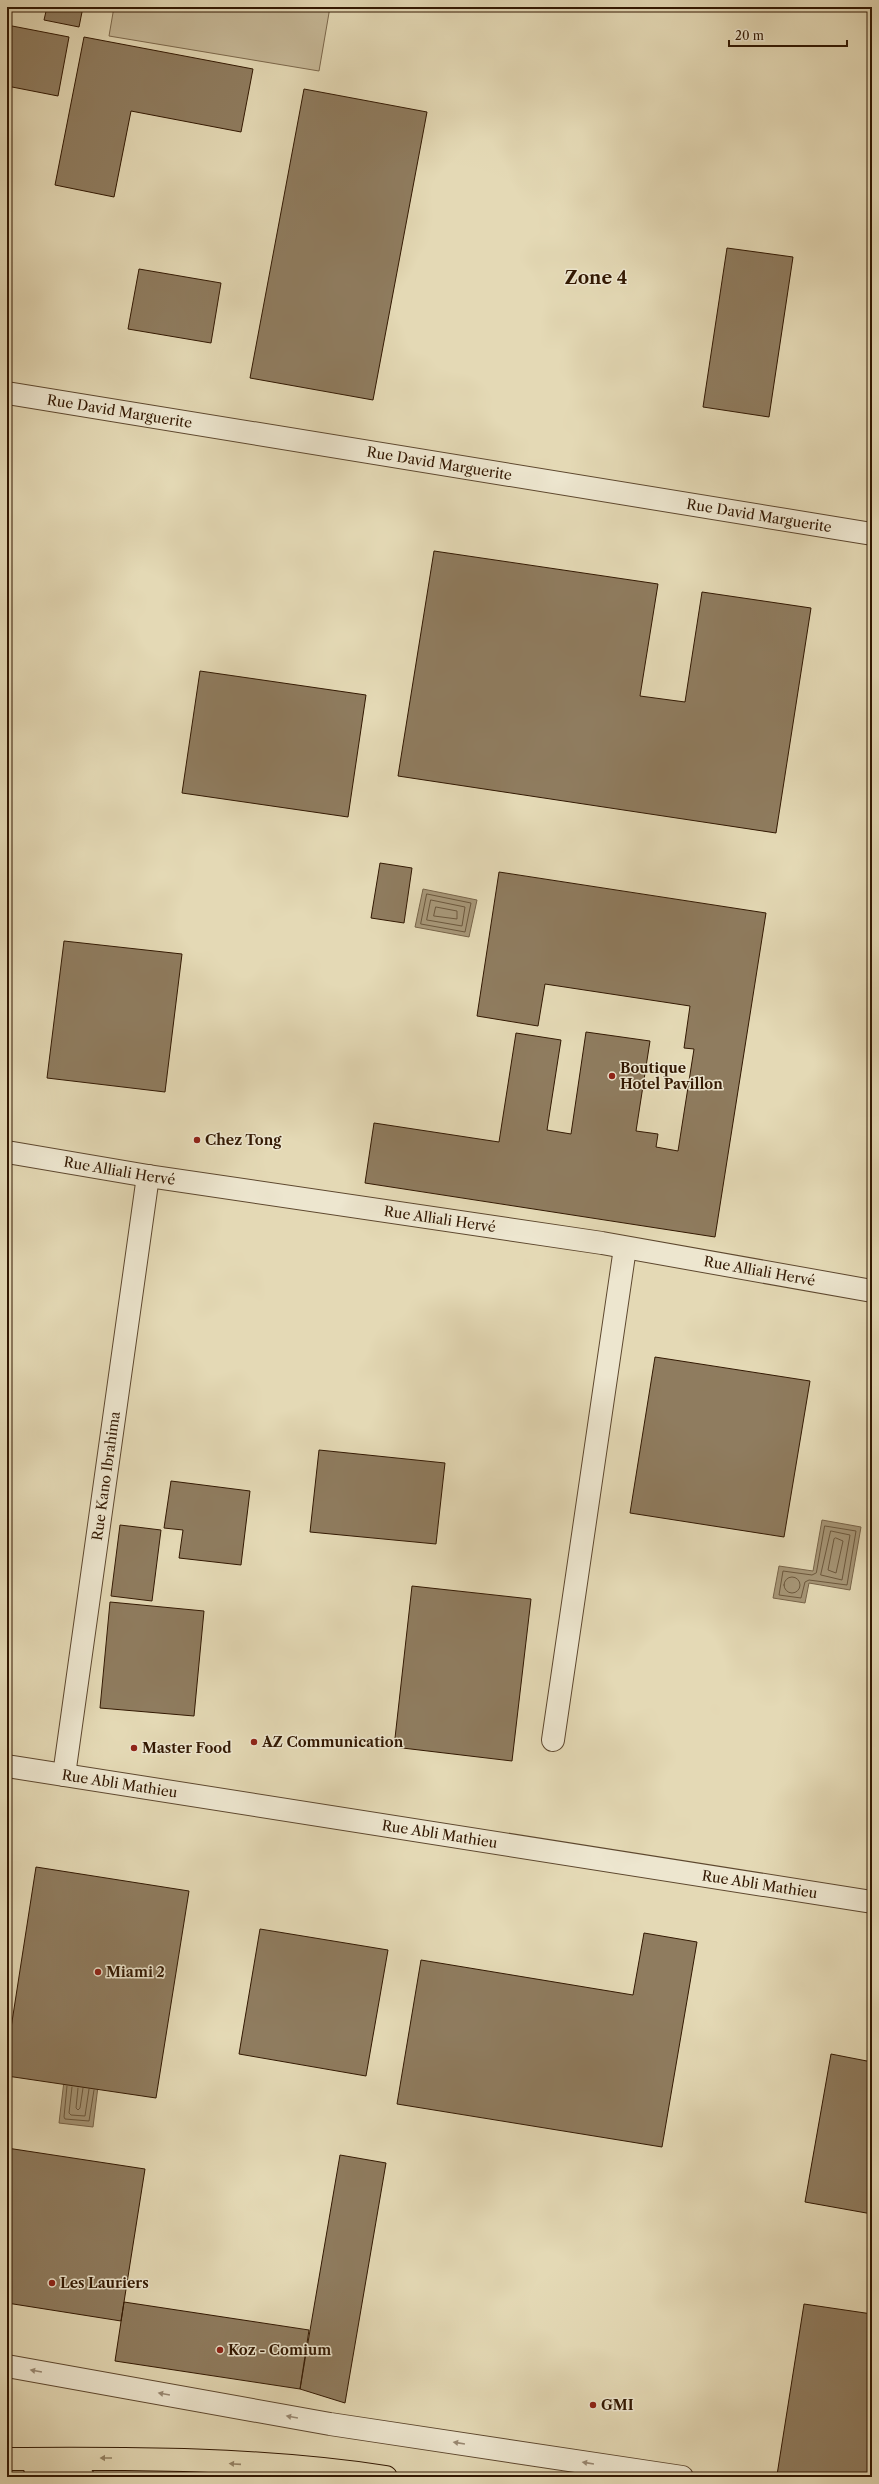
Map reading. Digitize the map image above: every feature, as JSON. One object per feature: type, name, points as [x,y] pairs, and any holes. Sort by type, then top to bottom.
[{"type":"highway","points":[[7,2458],[151,2458],[351,2472],[386,2477]]},
{"type":"highway","points":[[7,2463],[83,2477]]},
{"type":"street","name":"Rue David Marguerite","points":[[7,393],[872,534]]},
{"type":"street","name":"Rue Alliali Hervé","points":[[7,1152],[148,1176],[626,1248],[872,1291]]},
{"type":"street","name":"Rue Kano Ibrahima","points":[[64,1775],[148,1176]]},
{"type":"street","points":[[553,1740],[626,1248]]},
{"type":"street","name":"Rue Abli Mathieu","points":[[7,1766],[872,1902]]},
{"type":"street","points":[[7,2366],[330,2424],[682,2477]]},
{"type":"shaded area","points":[[114,7],[330,7],[319,71],[109,36]]},
{"type":"water","points":[[423,889],[477,900],[469,937],[415,927]]},
{"type":"water","points":[[822,1520],[861,1527],[850,1590],[809,1583],[805,1603],[773,1598],[779,1566],[813,1571]]},
{"type":"water","points":[[66,2064],[100,2070],[93,2127],[59,2123]]},
{"type":"building","points":[[47,7],[83,7],[79,27],[44,20]]},
{"type":"building","points":[[7,25],[69,37],[58,96],[7,86]]},
{"type":"building","points":[[84,37],[253,69],[241,132],[131,111],[114,197],[55,185]]},
{"type":"building","points":[[304,89],[427,112],[373,400],[250,378]]},
{"type":"building","points":[[727,248],[793,257],[769,417],[703,407]]},
{"type":"building","points":[[139,269],[221,283],[211,343],[128,329]]},
{"type":"building","points":[[434,551],[658,584],[640,696],[685,702],[702,592],[811,608],[776,833],[398,776]]},
{"type":"building","points":[[200,671],[366,695],[348,817],[182,793]]},
{"type":"building","points":[[380,863],[412,868],[404,923],[371,918]]},
{"type":"building","name":"Boutique Hotel Pavillon","points":[[499,872],[766,913],[715,1237],[365,1183],[374,1123],[499,1142],[516,1033],[561,1040],[547,1130],[571,1134],[586,1032],[650,1041],[636,1131],[658,1134],[656,1147],[678,1151],[694,1049],[684,1048],[690,1006],[545,984],[538,1026],[477,1016]]},
{"type":"building","points":[[64,941],[182,954],[165,1092],[47,1078]]},
{"type":"building","points":[[655,1357],[810,1381],[784,1537],[630,1513]]},
{"type":"building","points":[[319,1450],[445,1463],[436,1544],[310,1532]]},
{"type":"building","points":[[171,1481],[250,1491],[241,1565],[179,1558],[183,1530],[164,1528]]},
{"type":"building","points":[[120,1525],[161,1530],[152,1601],[111,1596]]},
{"type":"building","points":[[412,1586],[531,1599],[512,1761],[394,1747]]},
{"type":"building","points":[[110,1602],[204,1611],[194,1716],[100,1708]]},
{"type":"building","name":"Miami 2","points":[[36,1867],[189,1891],[156,2098],[7,2076],[7,2054]]},
{"type":"building","points":[[260,1929],[388,1950],[366,2076],[239,2054]]},
{"type":"building","points":[[644,1933],[697,1942],[662,2147],[397,2104],[421,1960],[633,1995]]},
{"type":"building","points":[[831,2054],[872,2062],[872,2214],[805,2202]]},
{"type":"building","points":[[7,2148],[145,2169],[121,2321],[7,2303]]},
{"type":"building","points":[[340,2155],[386,2163],[345,2403],[300,2389]]},
{"type":"building","points":[[124,2302],[309,2330],[300,2389],[115,2361]]},
{"type":"building","points":[[804,2304],[872,2314],[872,2477],[793,2477],[777,2475]]},
{"type":"place","name":"Boutique Hotel Pavillon","points":[[612,1076]]},
{"type":"place","name":"Chez Tong","points":[[197,1140]]},
{"type":"place","name":"AZ Communication","points":[[254,1742]]},
{"type":"place","name":"Master Food","points":[[134,1748]]},
{"type":"place","name":"Miami 2","points":[[98,1972]]},
{"type":"place","name":"Les Lauriers","points":[[52,2283]]},
{"type":"place","name":"Koz - Comium","points":[[220,2350]]},
{"type":"place","name":"GMI","points":[[593,2405]]},
{"type":"district","name":"Zone 4","points":[[596,278]]}]
